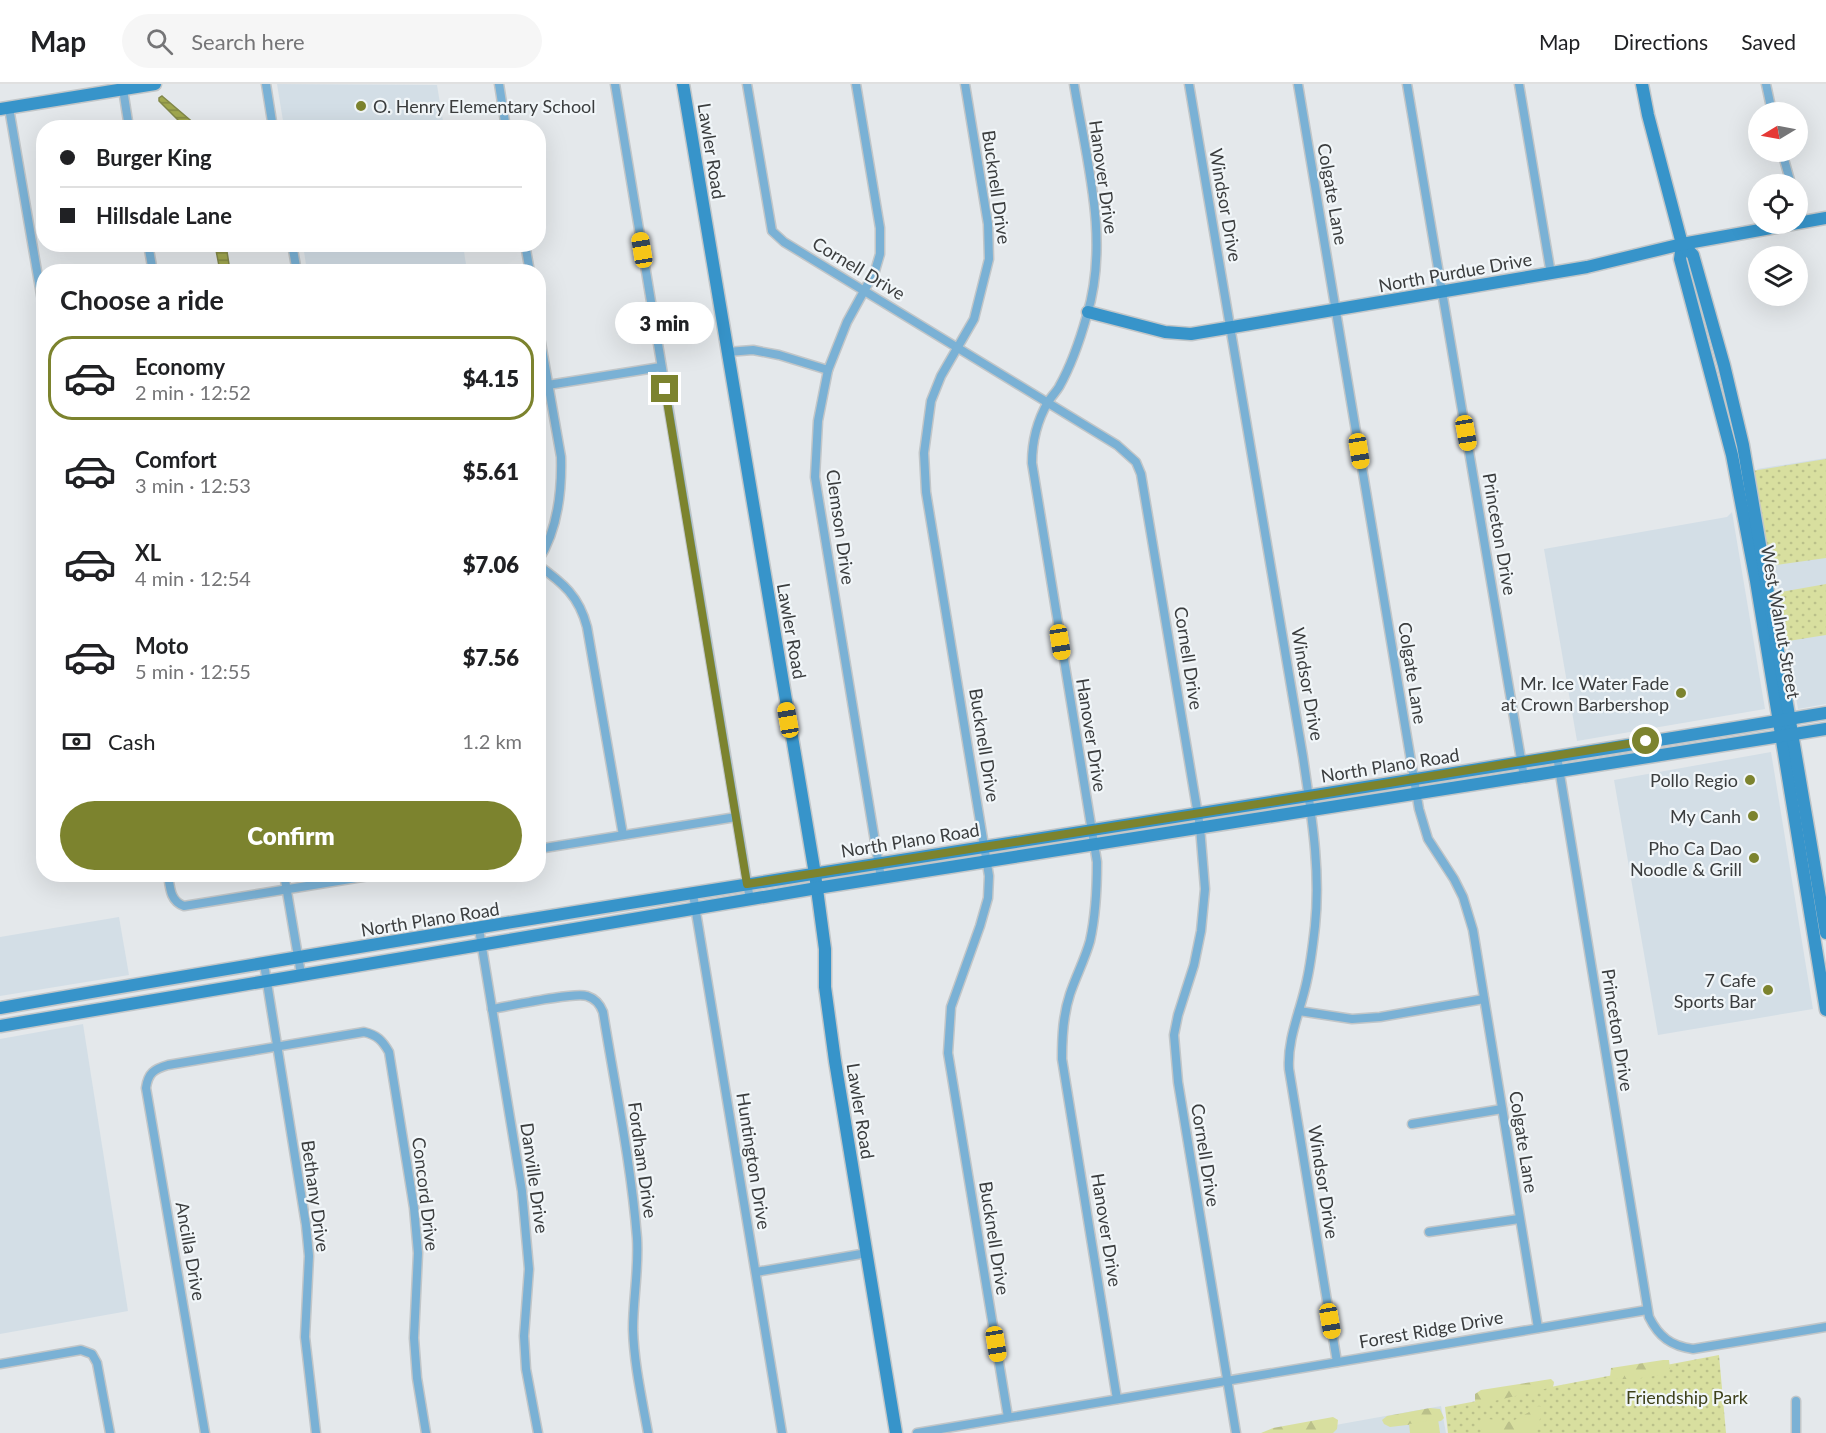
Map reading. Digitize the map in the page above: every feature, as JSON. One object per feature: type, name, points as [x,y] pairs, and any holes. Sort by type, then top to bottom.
[{"type":"main road","points":[[5,109],[155,84]]},
{"type":"main road","name":"Lawler Road","points":[[683,84],[817,888],[825,949],[825,987],[896,1433]]},
{"type":"main road","name":"West Walnut Street","points":[[1642,84],[1682,244],[1680,259],[1732,455],[1787,735],[1826,1010]]},
{"type":"main road","name":"North Purdue Drive","points":[[1808,222],[1826,218]]},
{"type":"main road","name":"North Purdue Drive","points":[[1088,312],[1165,332],[1191,334],[1551,274],[1682,244],[1748,232]]},
{"type":"main road","name":"North Plano Road","points":[[0,1026],[817,888],[1200,827],[1414,779],[1826,712]]},
{"type":"main road","name":"North Plano Road","points":[[0,1008],[747,884],[1198,813],[1416,794],[1826,729]]},
{"type":"main road","points":[[1787,735],[1826,933]]},
{"type":"main road","points":[[1622,762],[1651,753],[1661,747],[1666,738],[1682,752]]},
{"type":"street","points":[[266,84],[272,120]]},
{"type":"street","points":[[499,84],[505,120]]},
{"type":"street","points":[[615,84],[750,900]]},
{"type":"street","name":"Cornell Drive","points":[[747,84],[772,231],[784,242],[1126,452],[1136,462],[1141,474],[1200,827],[1205,889],[1201,931],[1174,1035],[1178,1082],[1236,1433]]},
{"type":"street","name":"Clemson Drive","points":[[856,84],[881,237],[880,254],[875,271],[839,340],[828,370],[818,422],[815,477],[881,878]]},
{"type":"street","name":"Bucknell Drive","points":[[965,84],[988,224],[989,260],[974,319],[941,376],[931,401],[924,453],[926,492],[989,876],[988,898],[980,926],[951,1007],[948,1053],[1008,1417]]},
{"type":"street","name":"Hanover Drive","points":[[1074,84],[1097,229],[1094,282],[1088,312],[1075,354],[1048,403],[1032,444],[1032,463],[1097,862],[1096,903],[1089,943],[1064,1016],[1062,1059],[1117,1399]]},
{"type":"street","name":"Windsor Drive","points":[[1189,84],[1310,803],[1317,875],[1315,924],[1308,978],[1288,1054],[1337,1362]]},
{"type":"street","name":"Colgate Lane","points":[[1298,84],[1416,794],[1428,839],[1454,879],[1469,912],[1538,1328]]},
{"type":"street","name":"Princeton Drive","points":[[1407,84],[1524,777]]},
{"type":"street","points":[[1519,84],[1551,274]]},
{"type":"street","points":[[1766,84],[1770,102]]},
{"type":"street","points":[[123,89],[128,120]]},
{"type":"street","points":[[5,109],[36,270]]},
{"type":"street","points":[[727,352],[753,350],[828,370]]},
{"type":"street","points":[[548,385],[661,367]]},
{"type":"street","points":[[546,373],[561,457],[561,493],[546,550]]},
{"type":"street","points":[[546,569],[562,582],[583,610],[623,835]]},
{"type":"street","name":"Princeton Drive","points":[[1557,756],[1647,1310]]},
{"type":"street","points":[[546,848],[736,817]]},
{"type":"street","points":[[169,882],[171,894],[177,903],[192,906],[336,882]]},
{"type":"street","points":[[285,882],[301,974]]},
{"type":"street","name":"Huntington Drive","points":[[693,894],[782,1433]]},
{"type":"street","name":"Danville Drive","points":[[479,929],[522,1191],[529,1269],[524,1336],[526,1369],[538,1433]]},
{"type":"street","name":"Bethany Drive","points":[[264,964],[306,1225],[309,1256],[304,1337],[315,1433]]},
{"type":"street","name":"Fordham Drive","points":[[492,1009],[578,995],[594,999],[599,1003],[603,1012],[637,1239],[633,1328],[635,1360],[648,1433]]},
{"type":"street","points":[[1299,1011],[1352,1020],[1484,999]]},
{"type":"street","name":"Concord Drive","points":[[277,1046],[364,1032],[377,1035],[389,1052],[414,1208],[418,1253],[414,1338],[417,1378],[426,1433]]},
{"type":"street","name":"Ancilla Drive","points":[[205,1433],[146,1088],[149,1074],[158,1067],[277,1046]]},
{"type":"street","points":[[1412,1124],[1502,1108]]},
{"type":"street","points":[[1429,1232],[1520,1219]]},
{"type":"street","points":[[756,1272],[867,1253]]},
{"type":"street","points":[[1647,1310],[1660,1335],[1670,1343],[1693,1349],[1826,1327]]},
{"type":"street","name":"Forest Ridge Drive","points":[[917,1433],[1647,1310]]},
{"type":"street","points":[[0,1364],[81,1350],[92,1354],[97,1363],[110,1433]]},
{"type":"street","points":[[1796,1401],[1796,1433]]},
{"type":"shaded area","name":"O. Henry Elementary School","points":[[277,84],[437,85],[443,120],[283,120]]},
{"type":"shaded area","points":[[162,96],[190,120],[178,120],[159,101]]},
{"type":"shaded area","points":[[216,252],[227,252],[229,264],[219,264]]},
{"type":"shaded area","points":[[304,252],[464,252],[466,264],[306,264]]},
{"type":"shaded area","points":[[1826,458],[1826,704],[1798,709],[1757,469]]},
{"type":"shaded area","points":[[1732,512],[1765,709],[1577,741],[1544,549],[1727,517]]},
{"type":"shaded area","points":[[1771,752],[1813,1009],[1658,1035],[1614,780]]},
{"type":"shaded area","points":[[119,917],[129,975],[0,996],[0,937]]},
{"type":"shaded area","points":[[83,1024],[128,1311],[0,1334],[0,1039]]},
{"type":"shaded area","points":[[1441,1406],[1446,1433],[1291,1433]]},
{"type":"green space","points":[[1826,459],[1826,558],[1770,566],[1752,471]]},
{"type":"green space","points":[[1826,584],[1826,635],[1782,642],[1775,593]]},
{"type":"green space","name":"Friendship Park","points":[[1719,1355],[1726,1433],[1448,1433],[1445,1407]]},
{"type":"green space","points":[[1669,1360],[1670,1368],[1663,1374],[1628,1379],[1610,1377],[1611,1368]]},
{"type":"green space","points":[[1551,1379],[1554,1382],[1553,1387],[1481,1404],[1475,1401],[1475,1394],[1481,1390]]},
{"type":"green space","points":[[1539,1406],[1543,1408],[1543,1413],[1533,1433],[1481,1433],[1483,1421],[1490,1419],[1502,1422],[1512,1421]]},
{"type":"green space","points":[[1430,1408],[1440,1409],[1444,1418],[1441,1421],[1390,1427],[1382,1420],[1387,1416]]},
{"type":"green space","points":[[1333,1417],[1338,1420],[1337,1429],[1333,1433],[1261,1433],[1273,1428]]},
{"type":"green space","points":[[1438,1419],[1440,1433],[1410,1433],[1409,1424]]},
{"type":"place","name":"O. Henry Elementary School","points":[[361,106]]},
{"type":"place","name":"Mr. Ice Water Fade at Crown Barbershop","points":[[1681,693]]},
{"type":"place","name":"Pollo Regio","points":[[1750,780]]},
{"type":"place","name":"My Canh","points":[[1753,816]]},
{"type":"place","name":"Pho Ca Dao Noodle & Grill","points":[[1754,858]]},
{"type":"place","name":"7 Cafe Sports Bar","points":[[1768,990]]},
{"type":"route","points":[[665,389],[747,884],[1646,741]]}]
